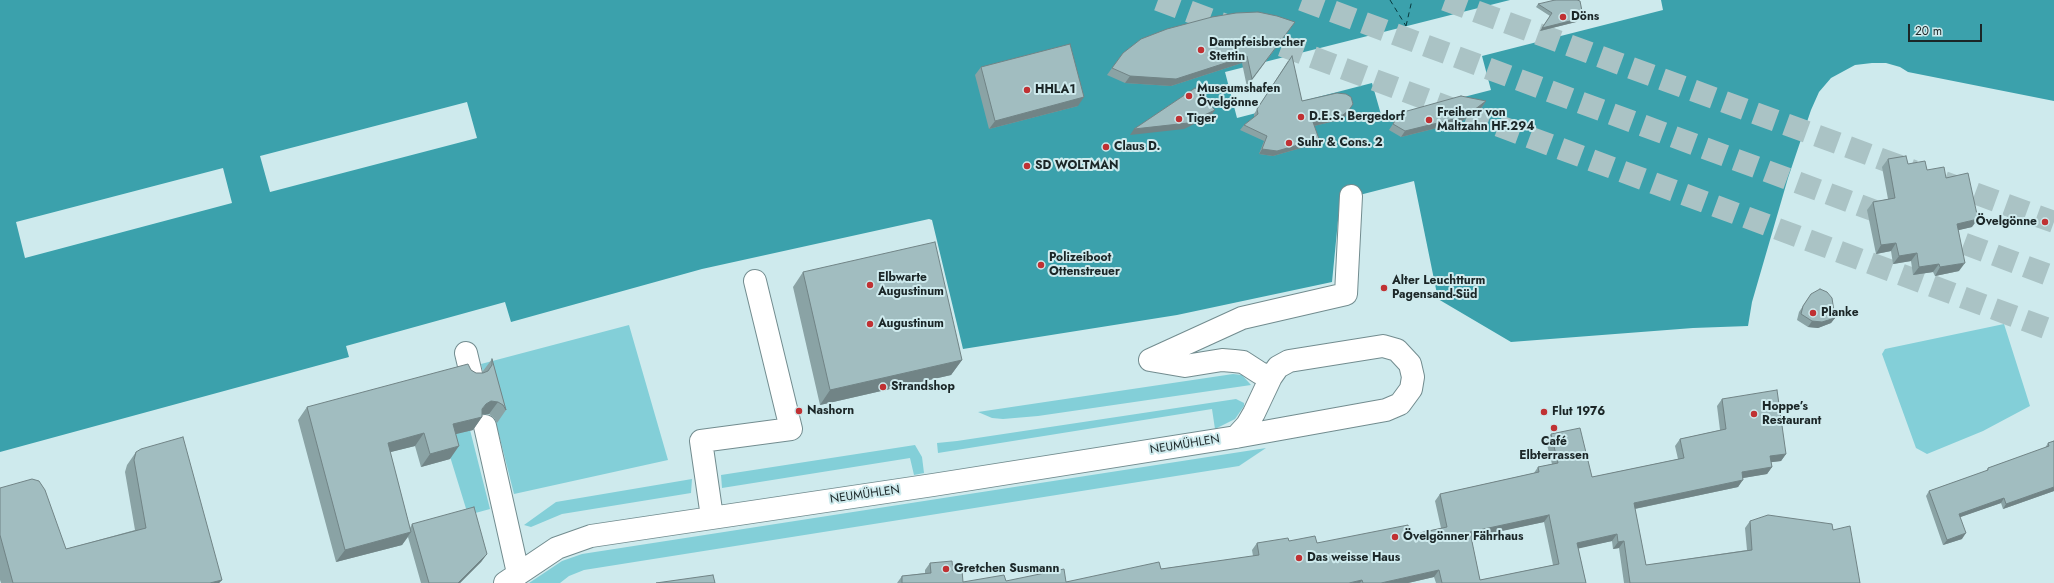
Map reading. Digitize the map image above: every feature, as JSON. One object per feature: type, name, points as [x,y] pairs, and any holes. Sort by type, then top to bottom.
[{"type":"street","points":[[1271,377],[1260,373],[1243,362],[1234,360],[1222,360],[1185,366],[1150,360],[1242,318],[1346,294],[1352,196]]},
{"type":"street","points":[[712,518],[701,441],[791,428],[756,281]]},
{"type":"street","name":"NEUMÜHLEN","points":[[512,578],[557,548],[591,536],[1236,437],[1393,407],[1406,398],[1411,389],[1413,377],[1410,364],[1397,350],[1383,346],[1289,361],[1278,367],[1271,377],[1247,425],[1236,437]]},
{"type":"street","points":[[485,426],[512,578]]},
{"type":"shaded area","points":[[0,0],[2054,0],[2054,101],[1908,72],[1900,67],[1886,63],[1855,65],[1831,78],[1819,92],[1811,110],[1788,178],[1752,302],[1748,326],[1693,328],[1511,342],[1438,299],[1414,181],[1340,200],[1332,282],[1177,315],[963,349],[932,220],[929,219],[702,269],[511,322],[505,302],[346,346],[349,357],[0,452]]},
{"type":"shaded area","points":[[2004,324],[2030,406],[1983,431],[1927,454],[1916,448],[1882,354],[1885,349]]},
{"type":"shaded area","points":[[629,325],[668,460],[514,494],[481,364]]},
{"type":"shaded area","points":[[1233,374],[1242,375],[1251,385],[1038,416],[1003,419],[992,418],[978,412]]},
{"type":"shaded area","points":[[1236,399],[1244,403],[1244,406],[1235,419],[1215,429],[1212,409],[938,453],[937,443]]},
{"type":"shaded area","points":[[470,430],[490,509],[468,515],[444,437]]},
{"type":"shaded area","points":[[915,445],[922,457],[924,473],[914,475],[910,458],[722,488],[721,475]]},
{"type":"shaded area","points":[[1266,448],[1239,466],[584,570],[569,576],[560,583],[529,583],[562,561],[582,554]]},
{"type":"shaded area","points":[[692,479],[691,493],[562,514],[531,527],[524,525],[556,502]]},
{"type":"pier","points":[[1510,0],[1661,0],[1663,10],[1482,56],[1491,90],[1382,118],[1372,83],[1237,118],[1225,72]]},
{"type":"pier","points":[[467,102],[477,138],[270,192],[260,156]]},
{"type":"pier","points":[[223,168],[232,203],[25,258],[16,222]]},
{"type":"building","name":"Döns","points":[[1555,0],[1580,1],[1582,11],[1578,19],[1542,28],[1552,13],[1538,4]]},
{"type":"building","name":"Dampfeisbrecher Stettin","points":[[1258,12],[1295,22],[1252,79],[1247,56],[1176,79],[1130,76],[1112,68],[1123,53],[1141,39],[1167,29],[1212,17],[1236,13]]},
{"type":"building","name":"HHLA1","points":[[1070,44],[1084,97],[995,121],[981,67]]},
{"type":"building","points":[[1292,56],[1302,101],[1337,93],[1346,94],[1351,97],[1353,104],[1343,115],[1313,122],[1319,139],[1277,151],[1262,149],[1267,136],[1244,125],[1258,114],[1257,109]]},
{"type":"building","points":[[1195,88],[1215,110],[1188,123],[1134,129]]},
{"type":"building","name":"Freiherr von Maltzahn HF.294","points":[[1461,96],[1486,101],[1466,116],[1405,131],[1393,124],[1400,113]]},
{"type":"building","points":[[1906,156],[1908,164],[1925,161],[1927,170],[1944,167],[1946,178],[1968,173],[1978,219],[1957,224],[1965,263],[1940,267],[1939,264],[1919,267],[1917,253],[1899,256],[1896,243],[1881,245],[1873,202],[1895,198],[1888,159]]},
{"type":"building","name":"Augustinum","points":[[935,242],[962,360],[830,390],[803,272]]},
{"type":"building","points":[[1820,289],[1827,292],[1832,298],[1835,318],[1822,322],[1812,321],[1801,314],[1803,306],[1811,294]]},
{"type":"building","points":[[492,359],[506,410],[503,405],[498,402],[491,401],[482,409],[482,417],[453,424],[459,446],[430,454],[424,433],[388,443],[411,532],[345,550],[307,407],[468,364],[471,370],[476,373],[483,373],[488,371],[492,365]]},
{"type":"building","points":[[1777,390],[1786,454],[1770,456],[1772,467],[1742,472],[1743,480],[1634,503],[1646,565],[1752,550],[1750,521],[1768,515],[1832,524],[1833,530],[1850,526],[1860,583],[1630,583],[1624,541],[1618,542],[1617,534],[1577,543],[1586,583],[1442,583],[1439,570],[1381,583],[1363,583],[1362,580],[1349,583],[902,583],[902,576],[931,573],[930,563],[952,561],[953,571],[962,570],[963,582],[1004,575],[1006,581],[1064,569],[1066,582],[1159,562],[1161,569],[1259,555],[1257,543],[1288,538],[1289,541],[1315,536],[1317,543],[1408,525],[1410,535],[1447,527],[1440,494],[1539,472],[1538,467],[1558,463],[1551,434],[1580,428],[1592,477],[1684,458],[1680,439],[1726,429],[1722,399]],"holes":[[[1549,515],[1559,564],[1480,580],[1470,532]]]},
{"type":"building","points":[[183,437],[222,580],[210,583],[13,583],[0,535],[0,488],[32,479],[39,481],[45,490],[66,549],[146,528],[134,460],[136,452],[141,449]]},
{"type":"building","points":[[2054,441],[2054,487],[2006,504],[2004,498],[1959,514],[1966,533],[1947,540],[1929,491],[2049,446],[2048,443]]},
{"type":"building","points":[[474,507],[487,554],[458,583],[429,583],[412,524]]},
{"type":"building","points":[[713,575],[715,583],[656,583]]},
{"type":"ferry route","points":[[1390,0],[1406,26]]},
{"type":"ferry route","points":[[1406,26],[1412,0]]},
{"type":"tunnel","points":[[1158,0],[2054,331]]},
{"type":"tunnel","points":[[1302,0],[1897,219]]},
{"type":"tunnel","points":[[1445,0],[1914,171]]},
{"type":"tunnel","points":[[1944,182],[2054,222]]},
{"type":"tunnel","points":[[1933,232],[2054,277]]},
{"type":"place","name":"Döns","points":[[1563,17]]},
{"type":"place","name":"Dampfeisbrecher Stettin","points":[[1201,50]]},
{"type":"place","name":"HHLA1","points":[[1027,90]]},
{"type":"place","name":"Museumshafen Övelgönne","points":[[1189,96]]},
{"type":"place","name":"D.E.S. Bergedorf","points":[[1301,117]]},
{"type":"place","name":"Tiger","points":[[1179,119]]},
{"type":"place","name":"Freiherr von Maltzahn HF.294","points":[[1429,120]]},
{"type":"place","name":"Suhr & Cons. 2","points":[[1289,143]]},
{"type":"place","name":"Claus D.","points":[[1106,147]]},
{"type":"place","name":"SD WOLTMAN","points":[[1027,166]]},
{"type":"place","name":"Övelgönne","points":[[2045,222]]},
{"type":"place","name":"Polizeiboot Ottenstreuer","points":[[1041,265]]},
{"type":"place","name":"Elbwarte Augustinum","points":[[870,285]]},
{"type":"place","name":"Alter Leuchtturm Pagensand-Süd","points":[[1384,288]]},
{"type":"place","name":"Planke","points":[[1813,313]]},
{"type":"place","name":"Augustinum","points":[[870,324]]},
{"type":"place","name":"Strandshop","points":[[883,387]]},
{"type":"place","name":"Nashorn","points":[[799,411]]},
{"type":"place","name":"Flut 1976","points":[[1544,412]]},
{"type":"place","name":"Hoppe’s Restaurant","points":[[1754,414]]},
{"type":"place","name":"Café Elbterrassen","points":[[1554,428]]},
{"type":"place","name":"Övelgönner Fährhaus","points":[[1395,537]]},
{"type":"place","name":"Das weisse Haus","points":[[1299,558]]},
{"type":"place","name":"Gretchen Susmann","points":[[946,569]]}]
